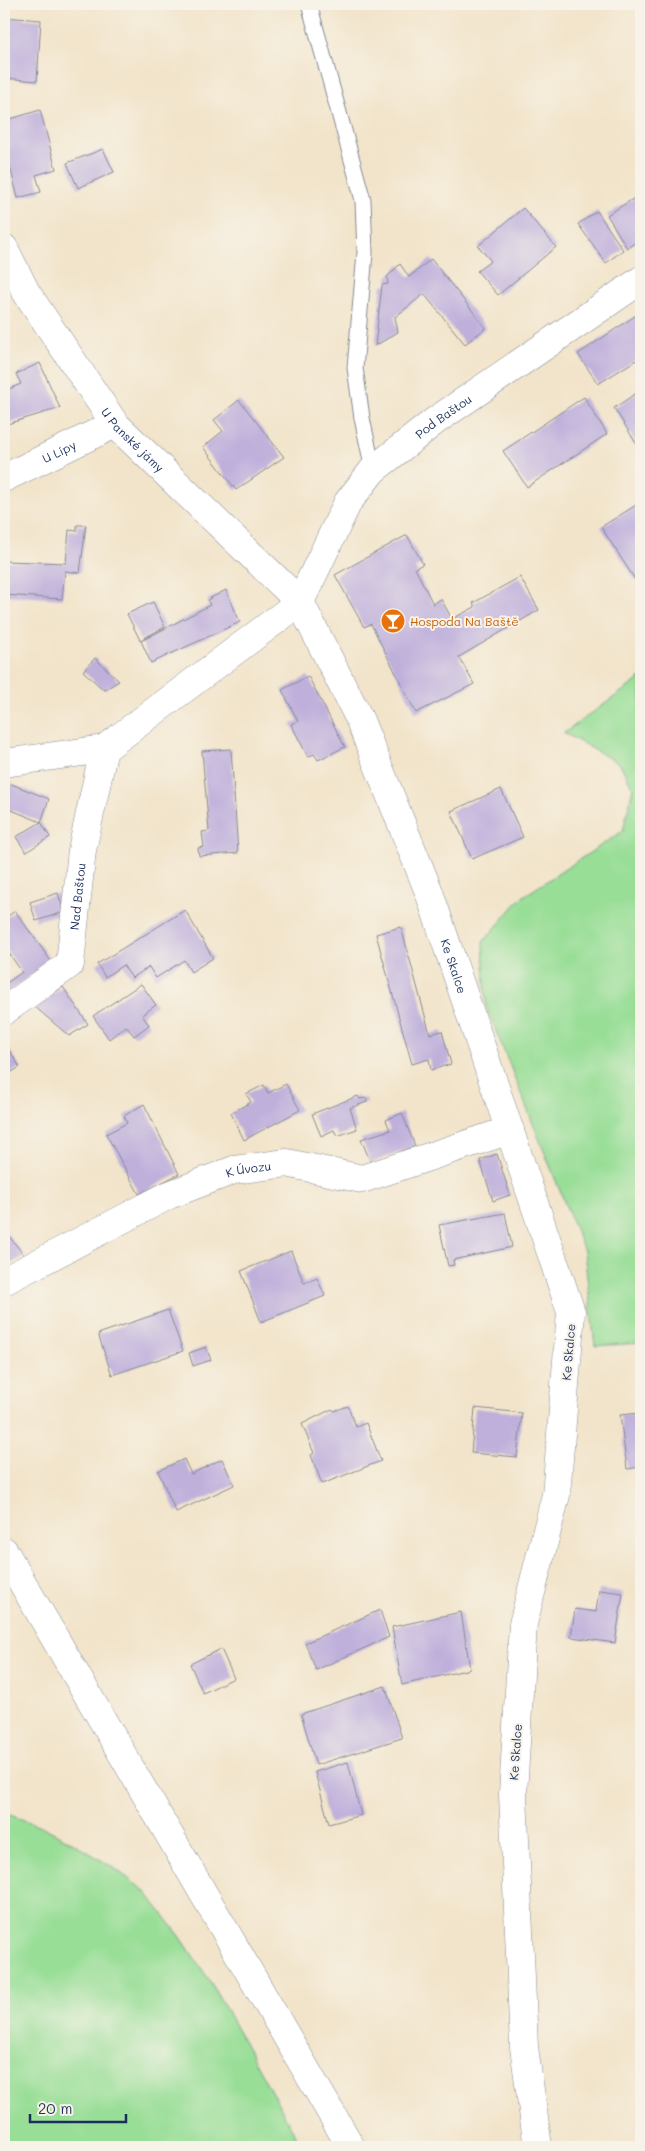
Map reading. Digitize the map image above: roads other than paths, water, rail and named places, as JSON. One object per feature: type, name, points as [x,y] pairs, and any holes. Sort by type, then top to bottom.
[{"type":"street","name":"U Panské jámy","points":[[4,248],[26,292],[69,359],[115,424],[300,602]]},
{"type":"street","name":"Pod Baštou","points":[[300,602],[348,502],[373,470],[435,420],[641,280]]},
{"type":"street","name":"U Lípy","points":[[4,478],[115,424]]},
{"type":"street","points":[[4,763],[104,750],[300,602]]},
{"type":"street","name":"Ke Skalce","points":[[300,602],[360,718],[428,892],[571,1312],[556,1495],[523,1624],[513,1794],[524,2046],[538,2147]]},
{"type":"street","name":"Nad Baštou","points":[[4,1011],[70,964],[82,850],[104,750]]},
{"type":"street","name":"K Úvozu","points":[[4,1281],[168,1195],[234,1170],[287,1163],[362,1179],[510,1130]]},
{"type":"street","points":[[4,1551],[351,2147]]},
{"type":"lane","points":[[309,4],[363,200],[365,253],[355,368],[362,418],[373,470]]},
{"type":"place","name":"Hospoda Na Baště","points":[[393,621]]}]
